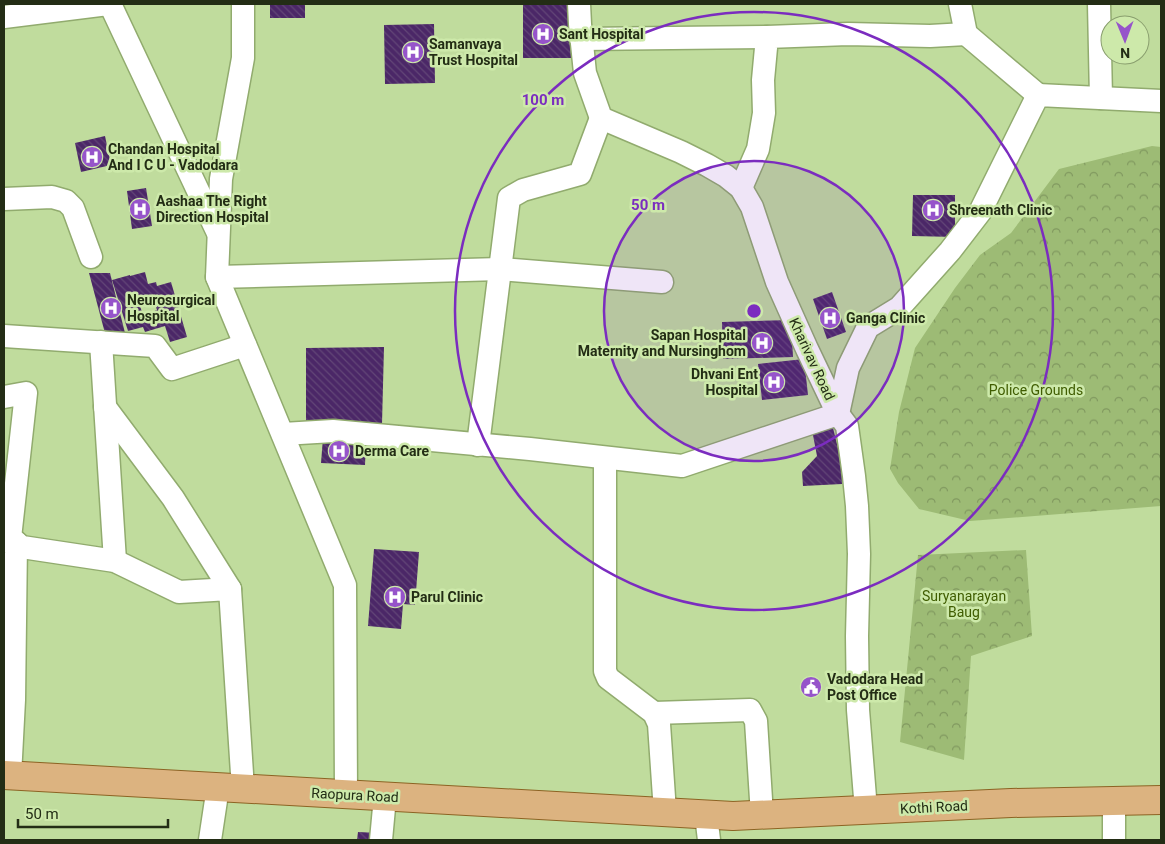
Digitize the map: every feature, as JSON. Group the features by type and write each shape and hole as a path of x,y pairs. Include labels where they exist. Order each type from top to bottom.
{"main road":[{"name":"Raopura Road","path":"7,776 665,812 708,827"},
{"name":"Kothi Road","path":"708,827 733,816 1011,803 1161,800"}],"street":[{"path":"4,17 109,4 219,234"},
{"path":"243,4 243,58 221,179 217,277 345,585 346,795"},
{"path":"478,444 509,198 523,190 580,174 601,118 584,73 579,4"},
{"path":"960,4 966,34 1038,95 1161,101"},
{"path":"1099,4 1101,98"},
{"path":"581,40 848,34 930,36 966,34"},
{"path":"740,188 758,149 764,113 763,80 767,36"},
{"path":"282,434 333,431 478,444 682,466 838,414 848,368 868,327 899,308 950,251 980,212 1038,95"},
{"name":"Kharivav Road","path":"601,118 707,165 726,176 740,188 752,207 777,282 838,414 846,426 857,506 859,554 858,710 866,810"},
{"path":"4,199 52,197 66,201 73,208 91,257"},
{"path":"217,277 500,269 662,282"},
{"path":"4,336 155,346 172,369 246,345"},
{"path":"101,342 115,561"},
{"path":"4,397 26,393 10,538 14,700 7,776"},
{"path":"105,407 174,498 230,589 231,788 210,840"},
{"path":"604,458 604,671 608,678 618,687 654,713 659,724 665,812"},
{"path":"10,541 22,547 115,561 179,592 230,589"},
{"path":"654,713 750,710 756,721 762,815"},
{"path":"381,840 384,797"},
{"path":"1114,802 1114,840"}],"green space":[{"name":"Police Grounds","path":"1152,146 1161,147 1161,506 970,521 919,509 898,483 890,469 899,412 915,348 955,288 980,255 1011,233 1059,169"},
{"name":"Suryanarayan Baug","path":"1026,550 1032,636 971,656 964,760 900,742 918,555"}],"building":[{"path":"270,4 305,4 305,18 270,18"},
{"path":"523,4 570,4 571,58 523,58"},
{"path":"434,24 435,83 385,84 384,25"},
{"path":"105,136 111,165 81,172 75,143"},
{"path":"146,188 152,226 132,229 127,191"},
{"path":"913,195 955,195 955,237 912,236"},
{"path":"145,272 148,284 156,282 157,286 171,282 187,337 170,342 165,326 145,332 143,327 128,331 112,280","holes":["153,298 157,310 143,315 139,303"]},
{"path":"89,273 110,273 126,337 106,337"},
{"path":"832,292 846,332 827,339 813,299"},
{"path":"791,320 793,357 723,359 722,322"},
{"path":"384,347 382,424 306,426 306,348"},
{"path":"804,359 808,395 762,400 758,364"},
{"path":"832,424 841,460 842,484 803,486 802,472 817,456 812,430"},
{"path":"323,438 366,441 365,465 321,463"},
{"path":"374,549 419,552 415,605 403,604 401,629 368,626"},
{"path":"358,832 379,833 378,840 357,840"}],"place":[{"name":"Sant Hospital","path":"543,34"},
{"name":"Samanvaya Trust Hospital","path":"413,52"},
{"name":"Chandan Hospital And I C U - Vadodara","path":"92,157"},
{"name":"Aashaa The Right Direction Hospital","path":"140,209"},
{"name":"Shreenath Clinic","path":"933,210"},
{"name":"Neurosurgical Hospital","path":"111,308"},
{"name":"Ganga Clinic","path":"830,318"},
{"name":"Sapan Hospital Maternity and Nursinghom","path":"762,343"},
{"name":"Dhvani Ent Hospital","path":"774,382"},
{"name":"Derma Care","path":"339,451"},
{"name":"Parul Clinic","path":"395,597"},
{"name":"Vadodara Head Post Office","path":"811,687"}]}
